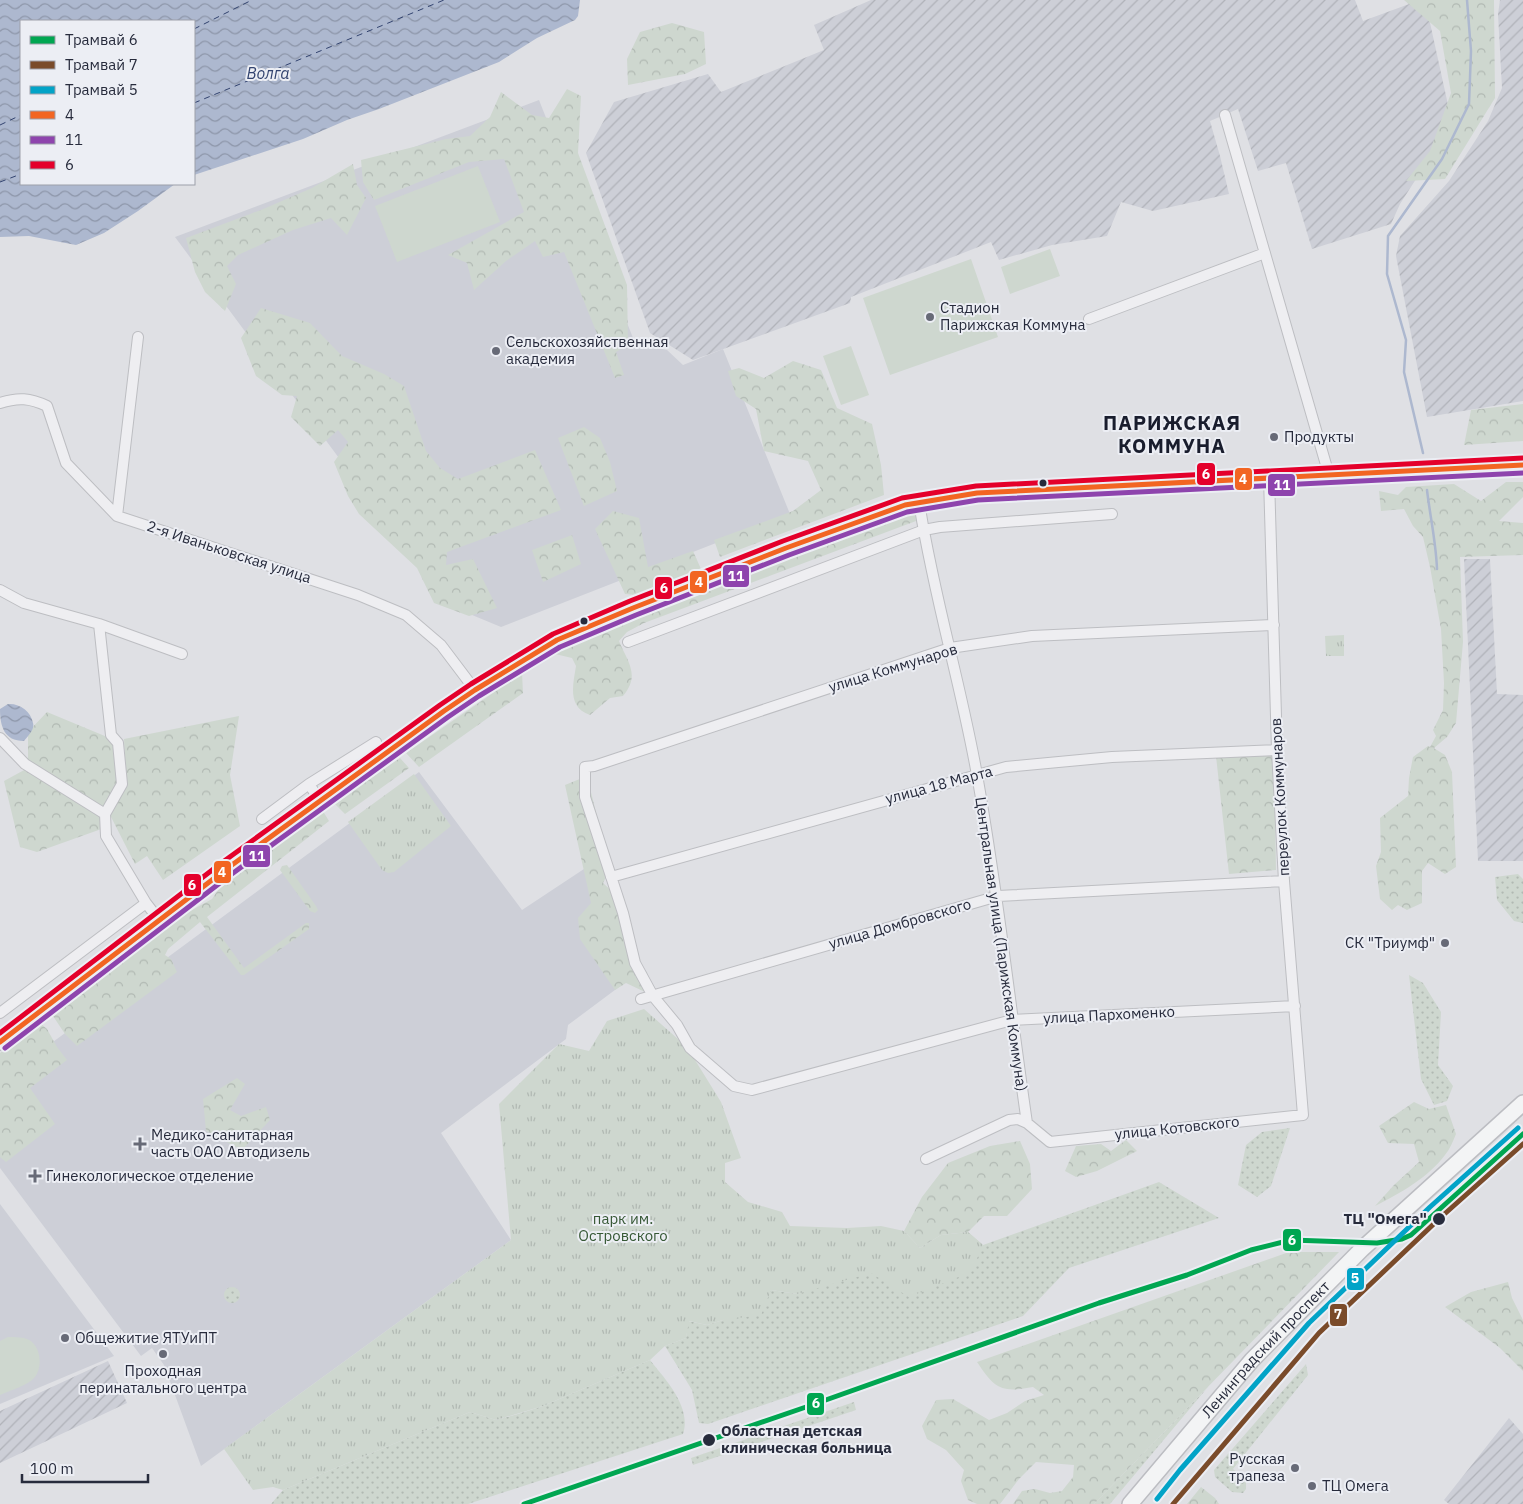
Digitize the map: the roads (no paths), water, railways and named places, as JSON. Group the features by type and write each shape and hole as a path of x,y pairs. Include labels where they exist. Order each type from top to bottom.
{"main road":[{"path":"0,1042 159,920 475,690 557,640 612,616 786,548 919,502 977,493 1523,465"},
{"name":"Ленинградский проспект","path":"1130,1504 1252,1360 1362,1249 1522,1105"}],"street":[{"path":"1225,115 1330,475"},
{"path":"1089,319 1265,254"},
{"path":"118,516 138,337"},
{"name":"2-я Иваньковская улица","path":"4,401 33,399 47,406 66,463 118,516 358,595 406,615 440,645 475,690"},
{"name":"переулок Коммунаров","path":"1269,478 1277,750 1284,881 1303,1115"},
{"name":"Центральная улица (Парижская Коммуна)","path":"919,502 977,774 998,896 1012,1020 1027,1123"},
{"path":"628,642 924,530 940,527 1112,514"},
{"path":"0,590 24,603 99,624 182,654"},
{"path":"99,624 111,735 118,743 122,784 105,814 106,836 146,903 159,920"},
{"name":"улица Коммунаров","path":"611,877 585,797 585,767 594,766 950,648 1032,636 1274,625"},
{"path":"0,738 25,764 105,814"},
{"path":"262,819 309,784 376,742"},
{"name":"улица 18 Марта","path":"611,877 1006,766 1112,757 1277,750"},
{"path":"309,784 320,801"},
{"path":"611,877 623,913 635,964 653,996"},
{"name":"улица Домбровского","path":"641,999 998,896 1284,881"},
{"path":"0,1013 146,903"},
{"name":"улица Пархоменко","path":"653,996 677,1025 690,1048 734,1086 752,1090 1012,1020 1295,1006"},
{"name":"улица Котовского","path":"1027,1123 1050,1142 1303,1115"},
{"path":"926,1159 1009,1120 1018,1119 1027,1123"}],"water":[{"name":"Волга","path":"0,0 580,0 578,16 575,20 537,38 499,62 347,120 303,139 195,175 195,20 20,20 20,185 174,185 104,233 76,245 29,236 0,237"},
{"path":"8,704 24,709 32,719 33,728 24,741 12,738 2,727 0,709"}],"waterway":[{"path":"1423,453 1404,372 1406,340 1387,274 1388,236 1442,159 1469,104 1471,51 1467,0"},
{"path":"1427,490 1437,569"}],"tram line":[{"name":"5","path":"1157,1499 1180,1470 1309,1323 1430,1207 1518,1128"},
{"name":"6","path":"524,1504 1099,1303 1187,1275 1251,1250 1291,1240 1377,1243 1402,1239 1411,1235 1523,1134"},
{"name":"7","path":"1173,1504 1319,1333 1440,1218 1523,1144"}],"place":[{"name":"Стадион Парижская Коммуна","path":"930,317"},
{"name":"Сельскохозяйственная академия","path":"496,351"},
{"name":"Продукты","path":"1274,437"},
{"name":"СК \"Триумф\"","path":"1445,943"},
{"name":"Медико-санитарная часть ОАО Автодизель","path":"140,1144"},
{"name":"Гинекологическое отделение","path":"35,1176"},
{"name":"ТЦ \"Омега\"","path":"1439,1219"},
{"name":"Общежитие ЯТУиПТ","path":"65,1338"},
{"name":"Проходная перинатального центра","path":"163,1354"},
{"name":"Областная детская клиническая больница","path":"709,1440"},
{"name":"Русская трапеза","path":"1295,1468"},
{"name":"ТЦ Омега","path":"1312,1486"}],"district":[{"name":"ПАРИЖСКАЯ КОММУНА","path":"1172,434"}],"park label":[{"name":"парк им. Островского","path":"623,1228"}]}
